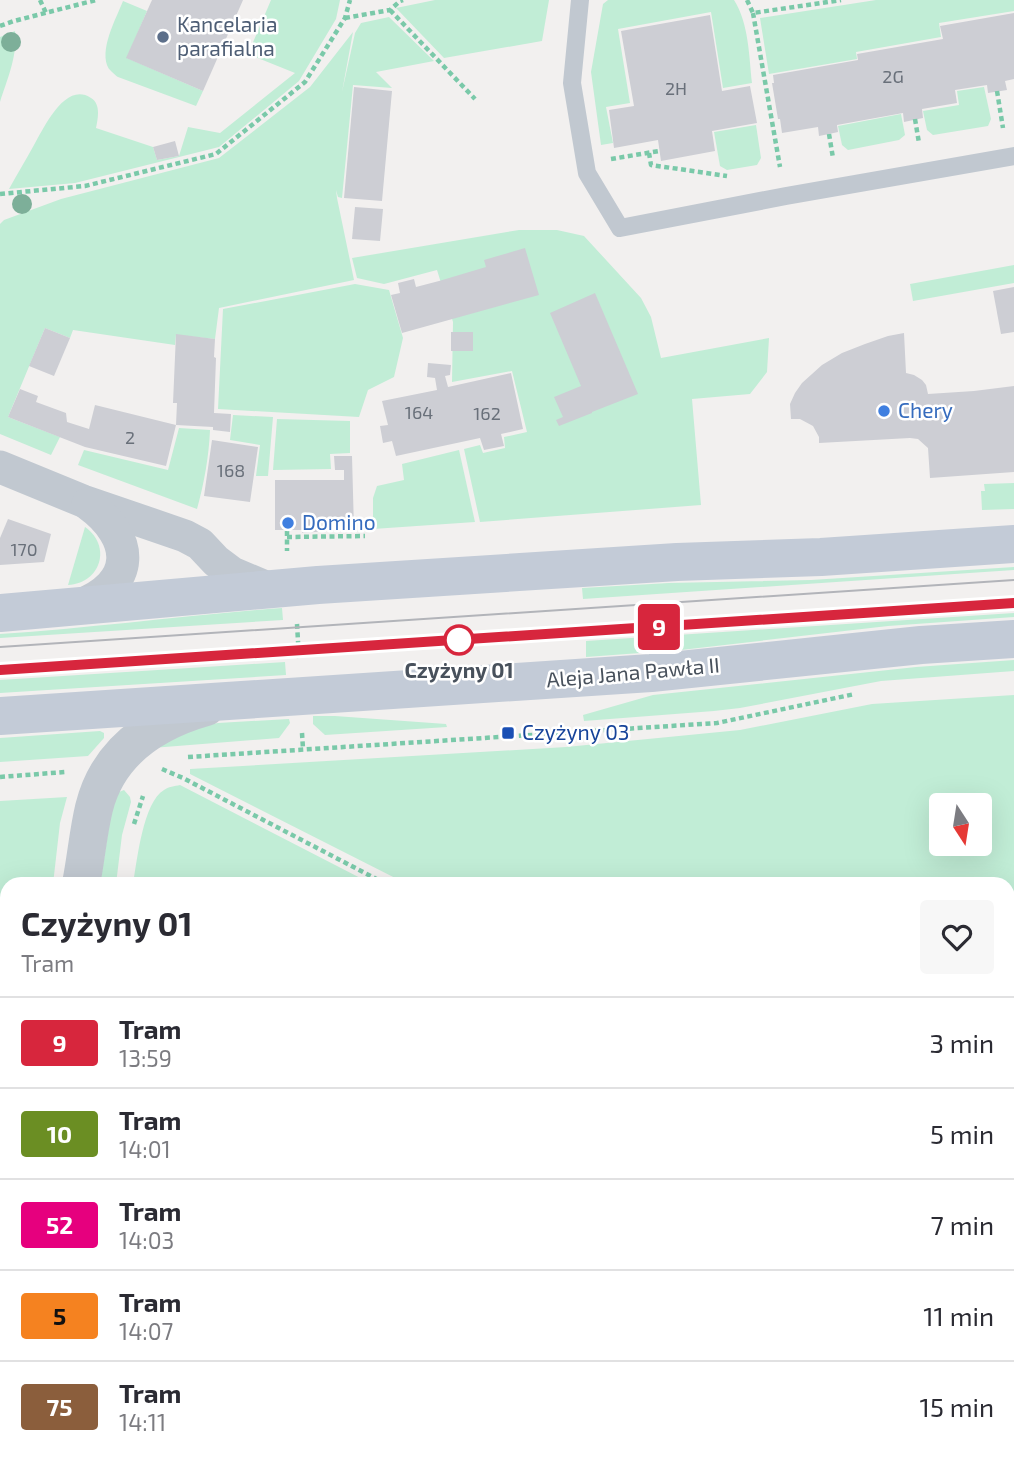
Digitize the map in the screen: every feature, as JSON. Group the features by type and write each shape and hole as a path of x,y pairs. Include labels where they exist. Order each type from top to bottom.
{"main road":[{"path":"0,613 270,589 664,563 821,557 1014,544"},
{"name":"Aleja Jana Pawła II","path":"0,716 651,673 921,645 1014,639"}],"street":[{"path":"0,467 185,536 200,544 232,573 270,589"},
{"path":"78,606 102,595 112,586 123,560 112,526 83,500"},
{"path":"82,877 98,794 122,754 162,723 204,707 234,700"}],"lane":[{"path":"580,0 572,83 587,173 620,228 1014,156"}],"path":[{"path":"40,0 46,13"},
{"path":"0,26 96,0"},
{"path":"0,194 85,186 216,154 305,82 345,18 350,0"},
{"path":"345,18 390,10 403,0"},
{"path":"747,0 753,13 786,196"},
{"path":"753,13 841,0"},
{"path":"390,10 475,99"},
{"path":"997,91 1003,128"},
{"path":"915,119 919,143"},
{"path":"829,134 833,158"},
{"path":"649,153 651,165 726,177 740,174"},
{"path":"287,548 287,534 365,536"},
{"path":"297,621 299,667"},
{"path":"186,757 717,723 863,692"},
{"path":"152,764 373,877"},
{"path":"0,777 66,772"},
{"path":"132,831 146,786"}],"green space":[{"path":"271,0 340,0 336,19 299,81 219,147 75,183 9,189 50,118 64,101 73,96 81,94 94,101 98,111 96,128 153,147 157,160 179,156 188,127 220,133 295,73 248,54"},
{"path":"435,0 549,0 542,41 444,58 396,8"},
{"path":"608,0 734,0 743,19 752,83 723,88 711,12 618,29 630,103 606,107 613,143 601,145 591,72 603,4"},
{"path":"876,0 1014,0 1014,11 939,23 941,37 856,52 857,59 769,74 760,18"},
{"path":"123,1 147,11 127,58 203,91 196,106 118,77 109,69 106,62 107,44"},
{"path":"389,17 434,61 376,72 392,88 353,85 342,198 338,197 336,190 354,280 219,308 215,339 176,335 175,345 73,330 70,338 45,328 8,417 60,437 51,455 0,434 0,224 4,220 61,199 219,158 310,87 353,32 342,92 355,33 361,23"},
{"path":"15,31 13,58 0,102 0,37"},
{"path":"984,87 991,119 988,126 933,135 927,130 923,111 959,105 957,91"},
{"path":"901,114 905,135 899,140 848,150 842,145 838,126"},
{"path":"756,125 761,158 757,165 727,170 720,166 714,132"},
{"path":"519,230 557,230 584,236 641,298 651,317 661,358 769,338 767,372 750,394 692,399 701,505 480,522 464,449 480,445 483,453 505,448 504,437 527,432 512,371 452,382 453,322 437,270 384,284 357,278 352,258"},
{"path":"1014,265 1014,283 913,301 910,284"},
{"path":"355,284 389,290 403,338 394,377 368,390 359,417 218,409 223,309"},
{"path":"233,415 273,417 268,476 256,476 260,445 230,440"},
{"path":"277,419 350,421 350,453 330,454 331,469 273,470"},
{"path":"179,428 210,430 206,470 197,509 78,465 84,450 168,470"},
{"path":"459,450 475,522 373,529 373,498 377,486 404,480 402,464"},
{"path":"1014,483 1014,509 982,510 981,491 985,491 984,484"},
{"path":"85,527 98,544 99,562 88,578 68,585"},
{"path":"1014,567 1014,570 583,599 582,588 811,580"},
{"path":"282,608 283,620 0,638 0,634"},
{"path":"1014,613 1014,617 888,626 681,650 586,657 586,641"},
{"path":"1014,660 1014,671 881,681 740,708 584,721 583,715 653,695 916,667"},
{"path":"285,662 286,675 0,693 0,680"},
{"path":"1014,695 1014,877 393,877 190,774 190,769 566,747 740,730 872,704"},
{"path":"313,716 446,724 447,727 325,735 313,724"},
{"path":"289,719 290,723 279,738 152,748 195,727"},
{"path":"100,731 104,733 104,738 88,756 0,762 0,738"},
{"path":"180,785 358,877 134,877 146,819 157,797 170,787"},
{"path":"124,790 131,802 122,835 117,877 101,877 114,794"},
{"path":"67,797 60,823 54,877 0,877 0,801"}],"building":[{"path":"152,0 243,0 203,91 126,58"},
{"path":"1014,13 1014,79 1005,81 1007,90 988,93 987,85 955,90 957,103 922,109 923,118 904,122 903,113 837,125 838,132 819,136 818,127 782,133 772,83 773,75 858,60 857,54 943,39 940,26"},
{"path":"710,15 722,91 750,86 757,123 712,131 715,151 661,161 658,140 614,148 609,110 634,106 621,31"},
{"path":"354,87 392,91 382,201 344,198"},
{"path":"175,141 179,156 157,160 153,147"},
{"path":"355,207 383,209 380,241 352,239"},
{"path":"525,248 539,295 402,333 391,295 400,293 398,283 414,279 416,287 439,281 486,267 484,260"},
{"path":"1014,287 1014,332 1001,334 993,291"},
{"path":"595,293 638,394 559,426 556,420 563,417 554,397 581,386 550,313"},
{"path":"45,328 70,338 54,376 29,366"},
{"path":"451,332 473,332 473,351 451,351"},
{"name":"Chery","path":"904,333 906,373 922,380 928,394 1014,386 1014,472 930,478 928,448 918,439 819,443 813,426 800,419 791,419 790,404 795,393 822,365 865,344"},
{"path":"176,334 215,339 214,413 231,414 230,432 213,430 213,427 176,425 177,403 173,403"},
{"path":"428,363 451,365 450,375 445,376 448,387 511,373 523,429 501,434 504,446 484,450 480,438 396,456 392,441 383,443 380,426 388,425 382,401 437,390 435,378 427,377"},
{"path":"20,389 38,396 36,402 66,413 67,422 89,429 95,405 176,425 166,466 85,447 8,417"},
{"path":"212,440 258,447 250,502 204,496"},
{"path":"334,456 352,456 354,529 302,533 302,530 275,530 275,480 344,480 344,470 335,470"},
{"path":"8,519 51,534 44,562 0,565 0,538"}],"tram line":[{"path":"0,647 1014,580"},
{"path":"0,670 1014,603"},
{"name":"9","path":"0,670 1014,603"}],"place":[{"name":"Kancelaria parafialna","path":"163,37"},
{"name":"Chery","path":"884,411"},
{"name":"Domino","path":"288,523"},
{"name":"Czyżyny 01","path":"459,640"},
{"name":"Czyżyny 03","path":"508,733"}]}
